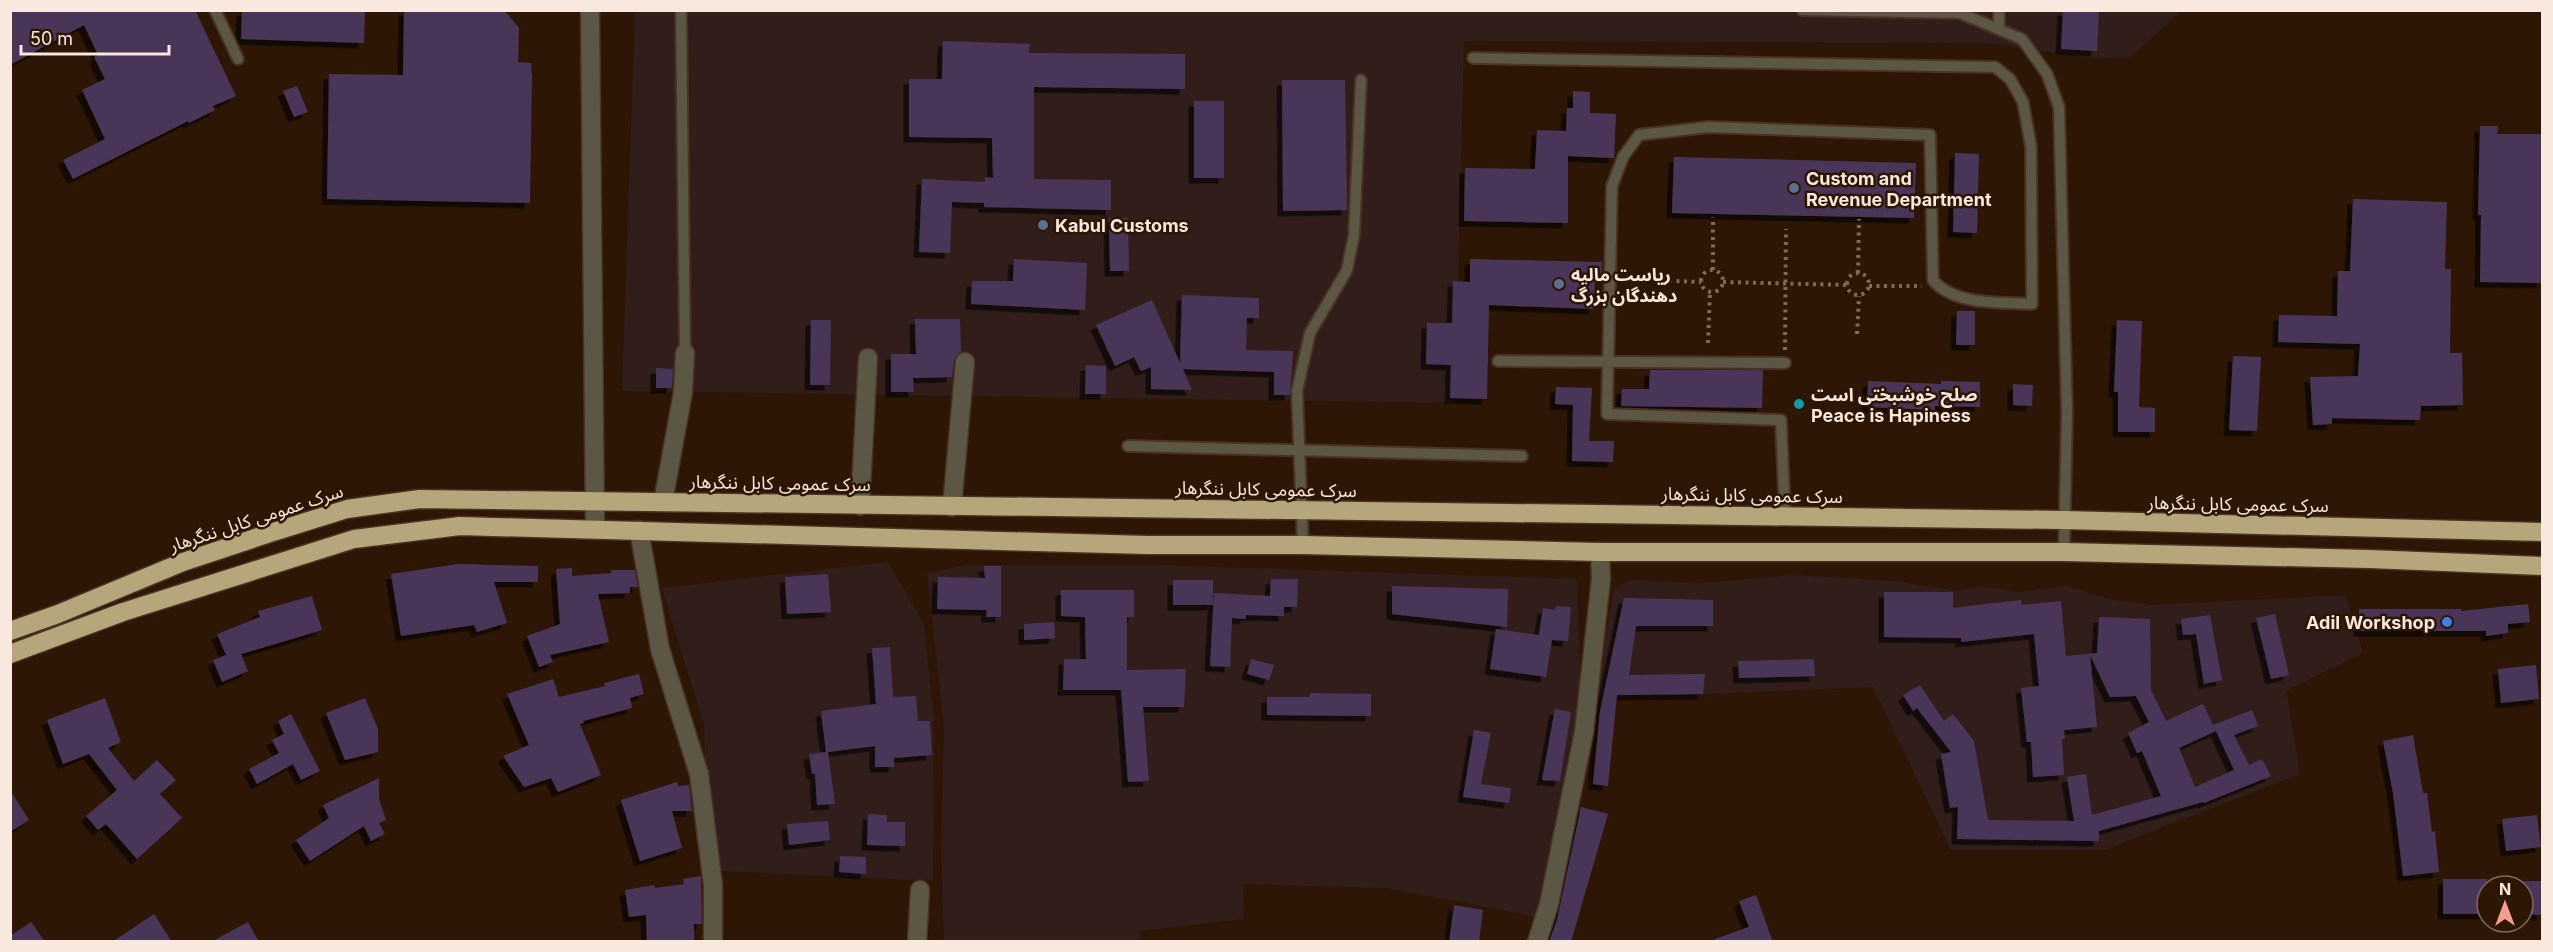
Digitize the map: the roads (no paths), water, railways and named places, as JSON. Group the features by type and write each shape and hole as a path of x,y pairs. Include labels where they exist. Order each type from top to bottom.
{"highway":[{"name":"سرک عمومی کابل ننگرهار","path":"10,631 183,562 347,509 420,500 596,500 860,506 2063,520 2542,532"},
{"path":"10,654 123,612 354,539 460,526 1148,545 1303,545 1600,552 2064,552 2369,559 2542,566"}],"street":[{"path":"590,10 595,528"},
{"path":"663,502 682,392 686,353"},
{"path":"860,506 868,358"},
{"path":"952,507 965,362"},
{"path":"639,530 660,650 699,774 713,885 713,942"},
{"path":"1537,942 1549,903 1584,732 1601,579 1600,552"},
{"path":"917,942 920,890"}],"lane":[{"path":"215,10 238,59"},
{"path":"681,10 686,353"},
{"path":"1999,10 1999,29"},
{"path":"1798,12 1960,13 2022,39 2047,74 2059,106 2067,413 2064,552"},
{"path":"1473,58 1995,66 2010,79 2023,102 2031,147 2032,304 1970,299 1938,286 1933,280 1930,135 1708,127 1639,135 1623,157 1612,186 1607,414 1781,420 1785,516"},
{"path":"1303,545 1297,391 1310,333 1347,270 1354,235 1361,80"},
{"path":"1498,361 1785,363"},
{"path":"1128,446 1522,456"}],"place":[{"name":"Custom and Revenue Department","path":"1794,188"},
{"name":"Kabul Customs","path":"1043,225"},
{"name":"ریاست مالیه دهندگان بزرگ","path":"1559,284"},
{"name":"صلح خوشبختی است Peace is Hapiness","path":"1799,404"},
{"name":"Adil Workshop","path":"2447,622"}]}
